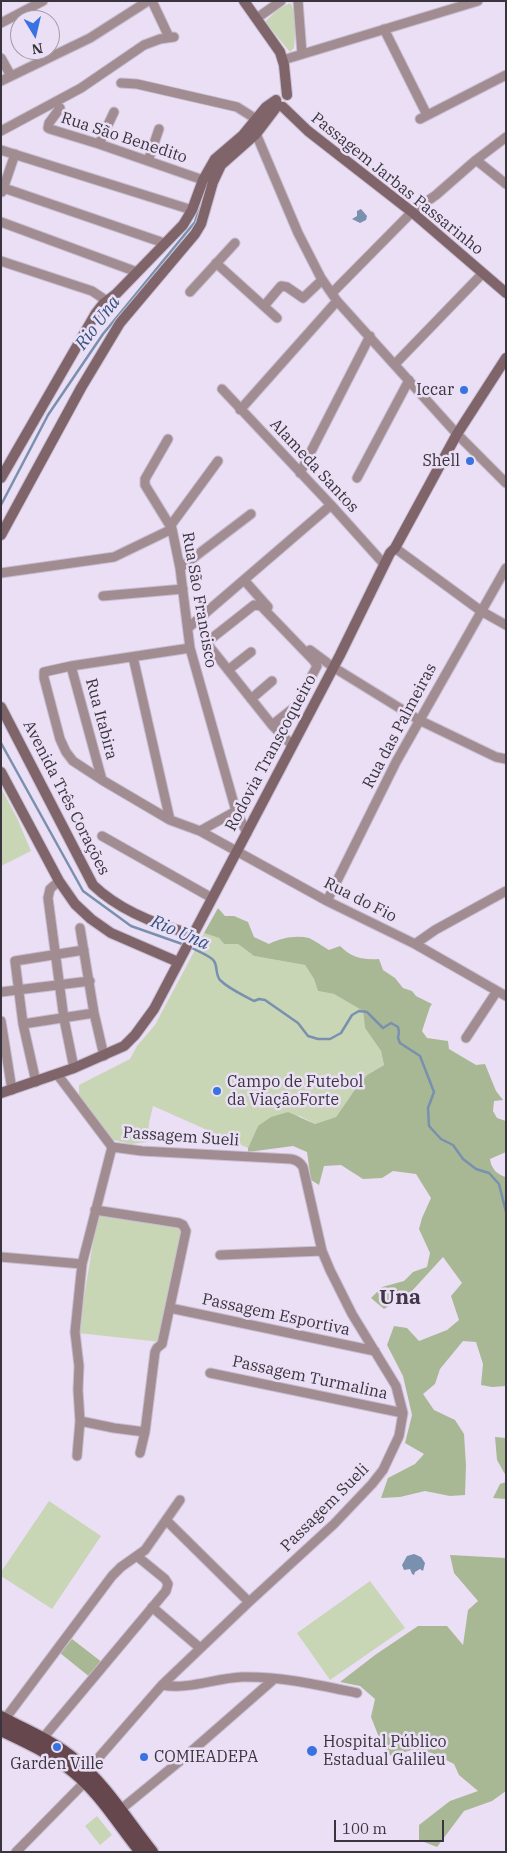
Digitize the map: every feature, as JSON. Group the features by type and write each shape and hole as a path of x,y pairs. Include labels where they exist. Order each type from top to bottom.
{"main road":[{"path":"2,1722 43,1738 65,1752 86,1777 141,1852"},
{"path":"2,1722 70,1769 86,1777 120,1810 152,1852"}],"street":[{"path":"1,23 43,1"},
{"path":"1,81 90,38 148,1"},
{"path":"1,131 81,88 144,45 171,37 152,1"},
{"path":"1,478 96,313 183,226 209,181 221,165 255,126 282,101 283,60 275,44 244,1"},
{"path":"257,18 281,1"},
{"path":"298,1 302,54"},
{"path":"283,60 478,1"},
{"path":"384,29 424,117 506,74"},
{"path":"1,58 11,76"},
{"path":"122,83 137,84 237,107 255,126 290,216 322,280 457,434 506,484"},
{"path":"255,126 266,107 282,101"},
{"name":"Passagem Jarbas Passarinho","path":"282,101 292,117 412,212 506,294"},
{"name":"Rua São Benedito","path":"60,108 49,123 48,128 209,181"},
{"path":"99,144 114,112"},
{"path":"148,161 159,129"},
{"path":"240,410 335,297 412,212 436,195 506,137"},
{"path":"1,150 192,210"},
{"path":"15,154 2,189 164,243"},
{"path":"476,160 506,184"},
{"path":"1,535 81,388 120,323 195,234 201,224 209,181"},
{"path":"1,222 137,272"},
{"path":"190,292 235,243"},
{"path":"1,261 92,291 107,301"},
{"path":"216,264 277,318"},
{"path":"395,364 483,273"},
{"path":"264,306 281,286 287,287 303,298 322,280"},
{"path":"300,473 370,336"},
{"name":"Rodovia Transcoqueiro","path":"1,1093 74,1068 124,1046 136,1035 154,1010 191,936 340,655 384,564 395,548 457,434 506,358"},
{"path":"357,478 410,380"},
{"name":"Alameda Santos","path":"222,389 331,504 384,564"},
{"name":"Rua São Francisco","path":"168,439 145,479 148,490 171,527 180,568 190,648 236,811 247,833"},
{"path":"1,573 114,556 171,527 218,461"},
{"path":"188,628 331,504"},
{"path":"180,568 251,514"},
{"path":"395,548 481,611 506,625"},
{"name":"Rua das Palmeiras","path":"327,901 396,762 506,568"},
{"path":"244,580 288,629 315,655 419,720 496,757 506,759"},
{"path":"103,596 183,589"},
{"path":"272,725 296,706 317,666 258,604 254,605 207,642 272,725 292,745"},
{"path":"72,666 190,648"},
{"path":"228,670 251,652"},
{"path":"133,657 170,820"},
{"name":"Rua do Fio","path":"72,666 44,672 44,678 60,739 73,761 170,820 200,831 327,901 415,944 506,996"},
{"name":"Rua Itabira","path":"72,666 102,780"},
{"path":"251,699 272,681"},
{"name":"Avenida Três Corações","path":"1,706 93,885 106,898 125,908 165,927 191,936"},
{"path":"1,772 58,881 75,904 91,919 111,933 179,960"},
{"path":"200,831 236,811"},
{"path":"102,836 212,898"},
{"path":"58,881 50,888 48,898 64,1019 74,1068"},
{"path":"415,944 435,930 506,892"},
{"path":"80,928 94,1013 104,1056"},
{"path":"36,1082 23,1024 15,961 84,950"},
{"path":"1,992 90,981"},
{"path":"466,1038 497,991"},
{"path":"23,1024 94,1013"},
{"path":"1,1021 12,1090"},
{"name":"Passagem Sueli","path":"16,1852 86,1777 162,1685 334,1524 383,1470 399,1436 403,1413 396,1386 352,1314 322,1251 303,1167 296,1160 112,1147 57,1074"},
{"path":"77,1456 80,1421 79,1366 75,1332 82,1264 112,1147"},
{"path":"95,1210 179,1224 186,1231 162,1344 156,1352 145,1432 140,1453"},
{"path":"220,1255 322,1251"},
{"path":"1,1257 82,1264"},
{"name":"Passagem Esportiva","path":"170,1308 375,1351"},
{"name":"Passagem Turmalina","path":"210,1372 403,1413"},
{"path":"80,1421 145,1432"},
{"path":"2,1722 112,1576 121,1567 138,1556 154,1539 180,1500"},
{"path":"166,1520 249,1602"},
{"path":"43,1738 166,1591 168,1584 165,1580 138,1556"},
{"path":"152,1607 200,1648"},
{"path":"162,1685 181,1687 242,1677 274,1679 356,1692"},
{"path":"120,1810 186,1756 274,1679"}],"green space":[{"path":"290,3 293,7 295,24 294,48 290,52 265,22"},
{"path":"1,788 17,818 31,851 1,866"},
{"path":"218,908 225,916 234,916 248,922 254,937 269,944 288,938 304,937 329,950 340,946 358,957 379,959 383,970 395,978 403,988 412,991 416,996 432,1004 422,1031 427,1038 448,1041 449,1049 476,1065 485,1064 496,1091 503,1100 494,1101 493,1111 497,1118 506,1121 506,1152 490,1159 495,1171 506,1177 506,1386 492,1387 481,1385 483,1364 476,1342 463,1341 440,1369 435,1384 423,1394 434,1410 455,1420 464,1434 465,1495 450,1496 425,1491 400,1497 381,1498 388,1478 415,1464 424,1454 405,1443 412,1415 403,1376 387,1345 394,1326 407,1328 419,1341 447,1330 459,1320 451,1296 462,1283 443,1257 411,1292 384,1309 371,1298 382,1287 404,1281 413,1272 427,1267 430,1253 419,1229 431,1198 416,1174 393,1171 382,1178 363,1179 341,1165 324,1166 319,1185 311,1180 307,1152 293,1146 248,1152 258,1126 271,1117 288,1112 315,1124 336,1117 367,1075 384,1065 381,1051 365,1028 363,1011 334,994 318,991 314,979 305,965 254,956 238,944 224,944 219,938 204,933"},
{"path":"204,933 219,938 224,944 238,944 254,956 305,965 314,979 318,991 334,994 363,1011 365,1028 381,1051 384,1065 367,1075 336,1117 315,1124 300,1116 258,1126 248,1148 153,1106 149,1123 148,1142 131,1144 113,1140 79,1097 79,1085 130,1059 137,1046 155,1025"},
{"path":"98,1213 183,1226 161,1342 78,1333"},
{"path":"495,1437 506,1438 506,1476 497,1460"},
{"path":"506,1482 506,1499 493,1498 500,1484"},
{"path":"49,1501 101,1536 52,1609 1,1576 1,1572"},
{"path":"450,1555 506,1558 506,1791 492,1801 464,1811 437,1847 419,1840 419,1825 450,1801 478,1791 459,1775 454,1764 432,1753 415,1749 391,1756 382,1745 371,1717 375,1699 360,1686 340,1682 375,1655 418,1626 447,1626 463,1645 468,1610 478,1601 454,1573"},
{"path":"370,1581 405,1628 330,1680 297,1633"},
{"path":"72,1639 103,1663 91,1678 60,1653"},
{"path":"97,1816 112,1835 100,1845 85,1826"}],"water":[{"path":"361,209 367,216 366,220 360,223 352,219 357,216 357,211"},
{"path":"414,1554 421,1557 425,1563 423,1571 420,1569 414,1575 410,1569 404,1570 402,1565 407,1556"}],"waterway":[{"name":"Rio Una","path":"1,505 48,415 103,334 195,222 203,198"},
{"name":"Rio Una","path":"1,743 83,891 131,926 185,945"},
{"name":"Rio Una","path":"190,947 212,959 220,980 236,992 254,1001 259,999 265,1000 298,1023 308,1036 318,1039 330,1039 341,1033 352,1015 359,1011 367,1012 383,1028 391,1023 398,1027 400,1043 420,1056 434,1092 428,1108 429,1126 441,1139 453,1145 463,1159 476,1169 489,1173 499,1184 506,1212"}],"place":[{"name":"Iccar","path":"464,390"},
{"name":"Shell","path":"470,461"},
{"name":"Campo de Futebol da ViaçãoForte","path":"217,1091"},
{"name":"Garden Ville","path":"57,1747"},
{"name":"Hospital Público Estadual Galileu","path":"312,1751"},
{"name":"COMIEADEPA","path":"144,1757"}],"district":[{"name":"Una","path":"400,1298"}]}
